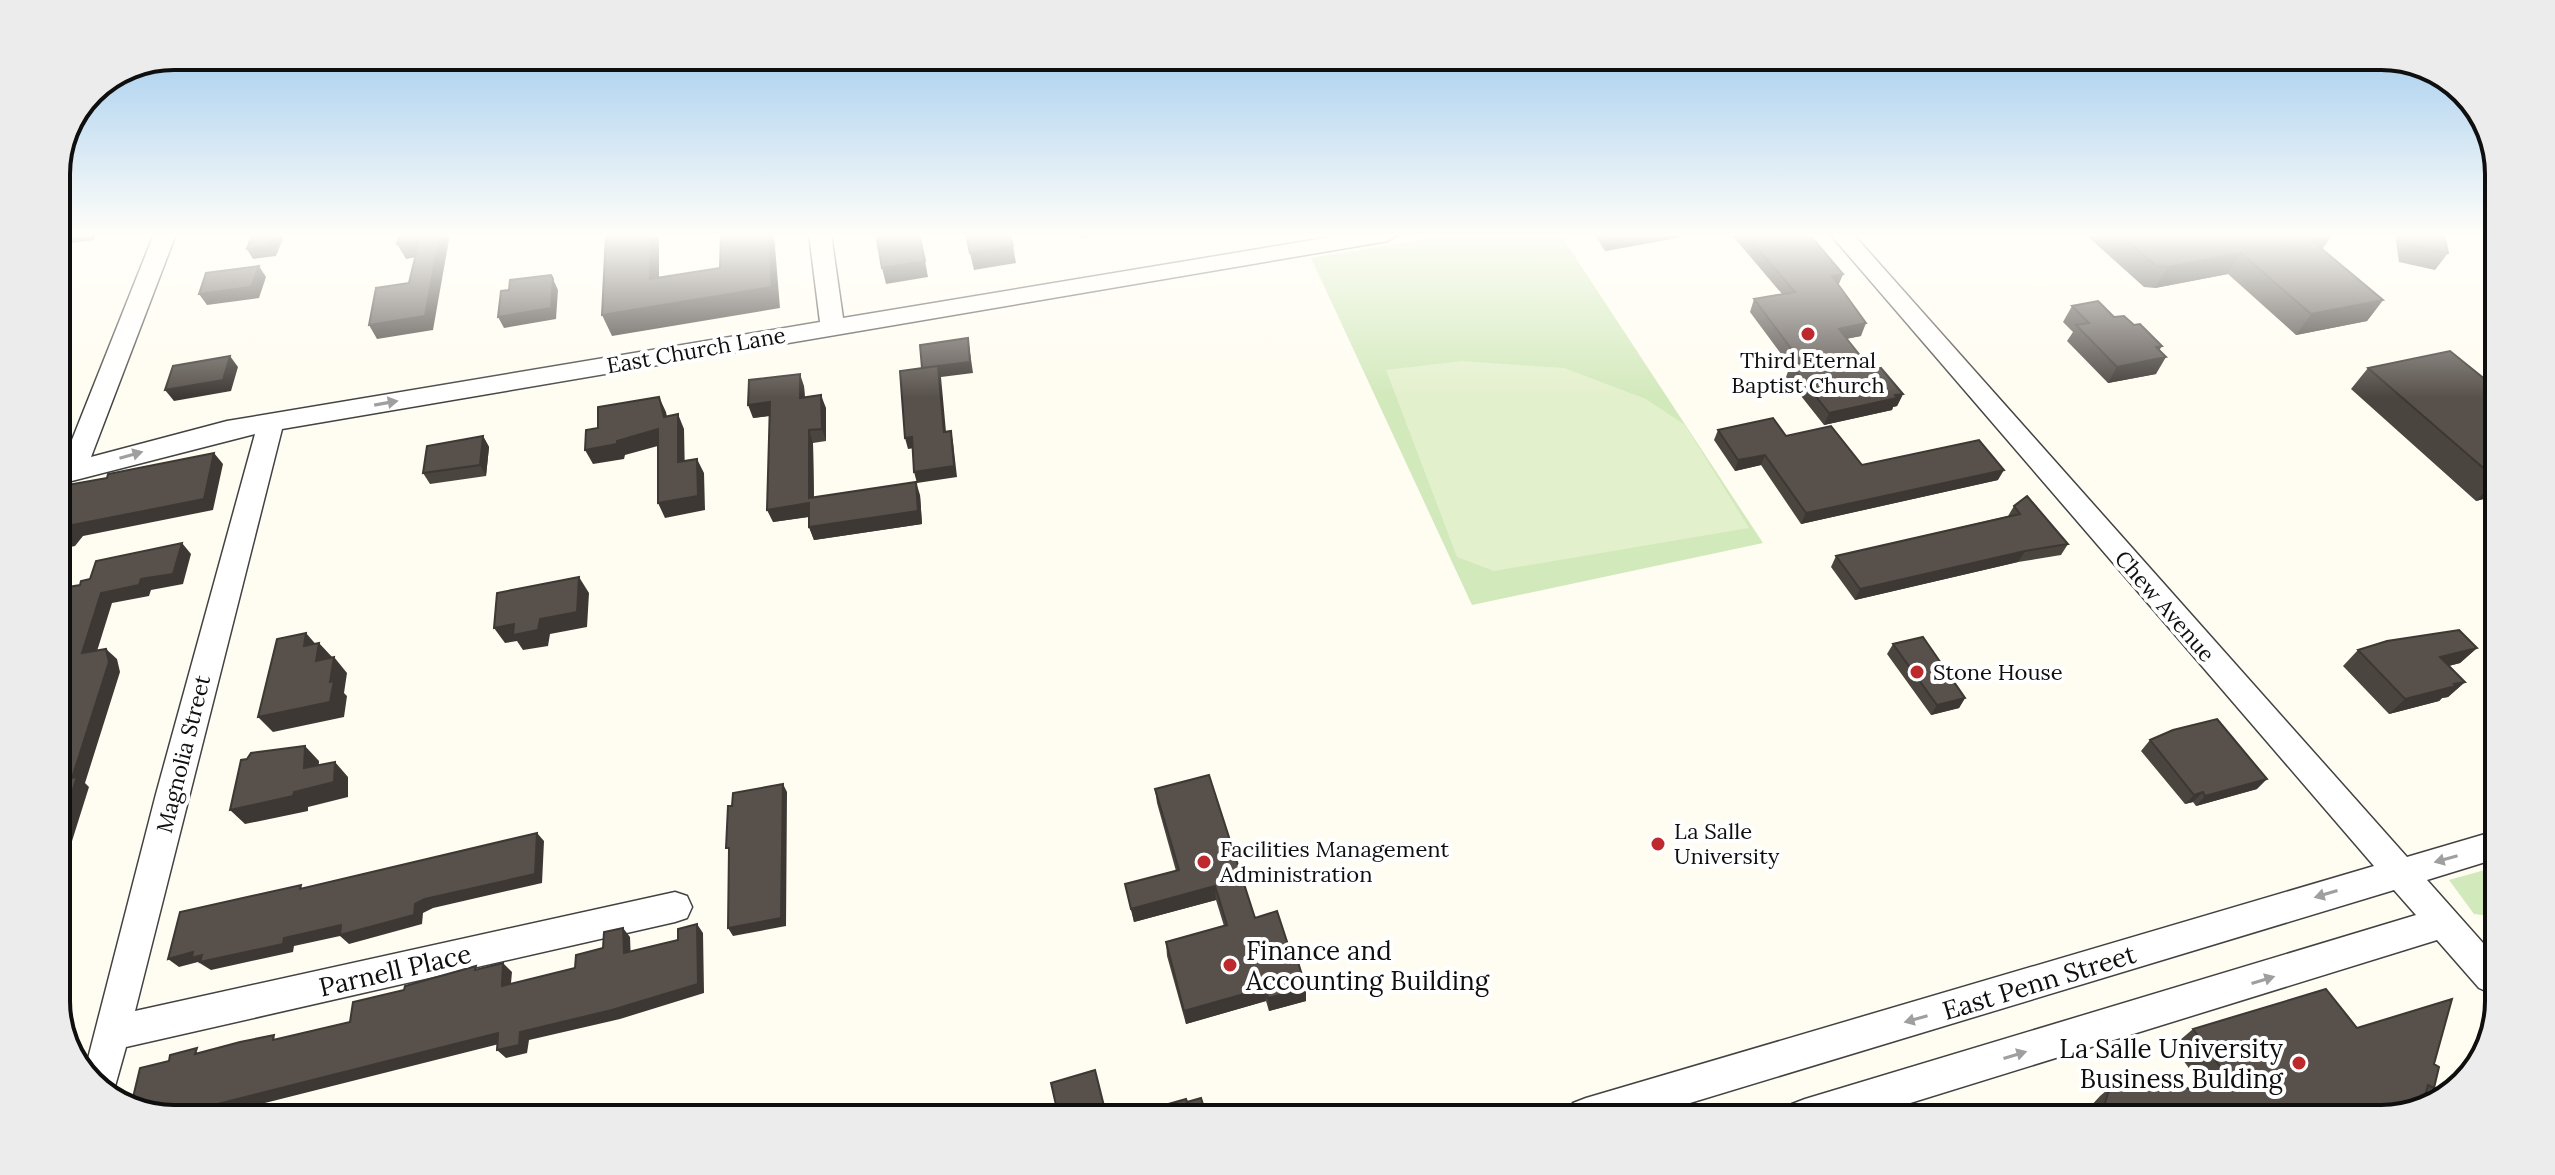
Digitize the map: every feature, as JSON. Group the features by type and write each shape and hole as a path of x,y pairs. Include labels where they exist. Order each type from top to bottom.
{"street":[{"path":"70,462 142,289"},
{"path":"827,289 832,326"},
{"name":"East Church Lane","path":"70,473 199,435 1057,289"},
{"name":"Chew Avenue","path":"1889,289 2485,970"},
{"name":"Magnolia Street","path":"102,1076 176,779 271,423"},
{"name":"East Penn Street","path":"1623,1105 2485,848"},
{"name":"Parnell Place","path":"114,1033 675,907"},
{"path":"1845,1105 2335,958 2444,922"}],"green space":[{"path":"1325,289 1596,289 1763,543 1472,605"},
{"path":"1462,361 1564,368 1646,399 1685,425 1749,528 1494,571 1457,557 1386,370"},
{"path":"2485,870 2485,915 2474,914 2449,880"}],"building":[{"path":"201,289 237,289 199,294"},
{"path":"376,289 430,289 425,316 369,325"},
{"path":"552,289 551,308 498,317 501,291"},
{"path":"603,289 761,289 602,315"},
{"path":"1792,289 1841,289 1866,323 1839,329 1870,368 1881,368 1903,394 1829,413 1791,365 1802,363 1754,299 1795,292"},
{"path":"2282,289 2370,289 2383,300 2311,314"},
{"path":"2098,301 2114,317 2124,316 2134,325 2140,324 2162,346 2156,347 2166,357 2117,367 2076,325 2089,323 2072,306"},
{"path":"968,338 970,362 922,368 920,345"},
{"path":"2450,351 2485,379 2485,469 2368,368"},
{"path":"230,356 223,380 165,390 173,366"},
{"path":"938,366 944,432 951,431 954,466 914,472 912,437 905,438 900,371"},
{"path":"800,374 800,398 821,395 822,429 809,430 809,498 916,482 918,511 809,527 809,503 767,510 770,402 748,405 749,380"},
{"path":"659,397 664,417 678,414 678,462 697,459 698,496 658,503 658,429 617,441 617,444 585,450 586,430 598,428 598,407"},
{"path":"1773,418 1786,436 1831,426 1862,465 1979,440 2004,470 1806,513 1765,455 1738,460 1718,430"},
{"path":"483,436 480,465 423,473 427,446"},
{"path":"214,453 204,499 73,525 70,528 70,485 107,478 108,474"},
{"path":"2027,496 2068,544 1860,589 1836,556 2020,514 2014,506"},
{"path":"182,543 173,574 141,579 139,585 101,593 82,653 106,649 109,662 72,778 77,777 70,799 70,587 90,579 96,561"},
{"path":"579,577 577,612 540,619 538,630 513,635 514,624 494,628 497,593"},
{"path":"2459,630 2477,648 2440,657 2465,682 2405,699 2358,650 2387,641"},
{"path":"306,633 304,646 319,643 316,661 334,657 330,702 258,717 277,639"},
{"path":"1923,637 1965,698 1937,705 1893,644"},
{"path":"2217,719 2267,779 2205,796 2203,792 2194,795 2150,740 2173,730"},
{"path":"305,746 304,768 335,762 334,782 294,792 293,796 230,810 241,760 247,759 251,753"},
{"path":"1209,775 1255,918 1277,911 1294,963 1298,962 1306,988 1268,998 1265,988 1184,1011 1166,942 1227,925 1215,886 1131,909 1125,884 1179,870 1155,789"},
{"path":"783,784 781,918 728,928 728,806 732,806 733,793"},
{"path":"537,833 535,874 425,899 415,904 414,915 340,935 341,925 284,938 283,944 200,962 202,955 192,958 193,952 168,959 180,912 301,885 300,889"},
{"path":"697,924 698,984 612,1010 520,1032 519,1045 497,1050 498,1033 214,1105 153,1103 133,1097 140,1068 169,1061 170,1055 197,1048 195,1054 274,1035 273,1040 350,1022 353,1002 404,990 405,986 476,966 475,970 503,963 502,986 575,968 576,955 603,948 604,932 623,928 624,953 678,940 678,929"},
{"name":"La Salle University Business Bulding","path":"2326,989 2357,1028 2452,999 2434,1064 2439,1067 2434,1088 2428,1085 2425,1095 2415,1100 2382,1105 2104,1105 2108,1093 2119,1080 2136,1074 2167,1078 2189,1089 2227,1076 2193,1029"},
{"path":"1095,1070 1104,1105 1056,1105 1051,1083"},
{"path":"1201,1098 1203,1105 1165,1105 1186,1099 1187,1102"}],"place":[{"name":"Third Eternal Baptist Church","path":"1808,334"},
{"name":"Stone House","path":"1917,672"},
{"name":"La Salle University","path":"1658,844"},
{"name":"Facilities Management Administration","path":"1204,862"},
{"name":"Finance and Accounting Building","path":"1230,965"},
{"name":"La Salle University Business Bulding","path":"2299,1063"}]}
